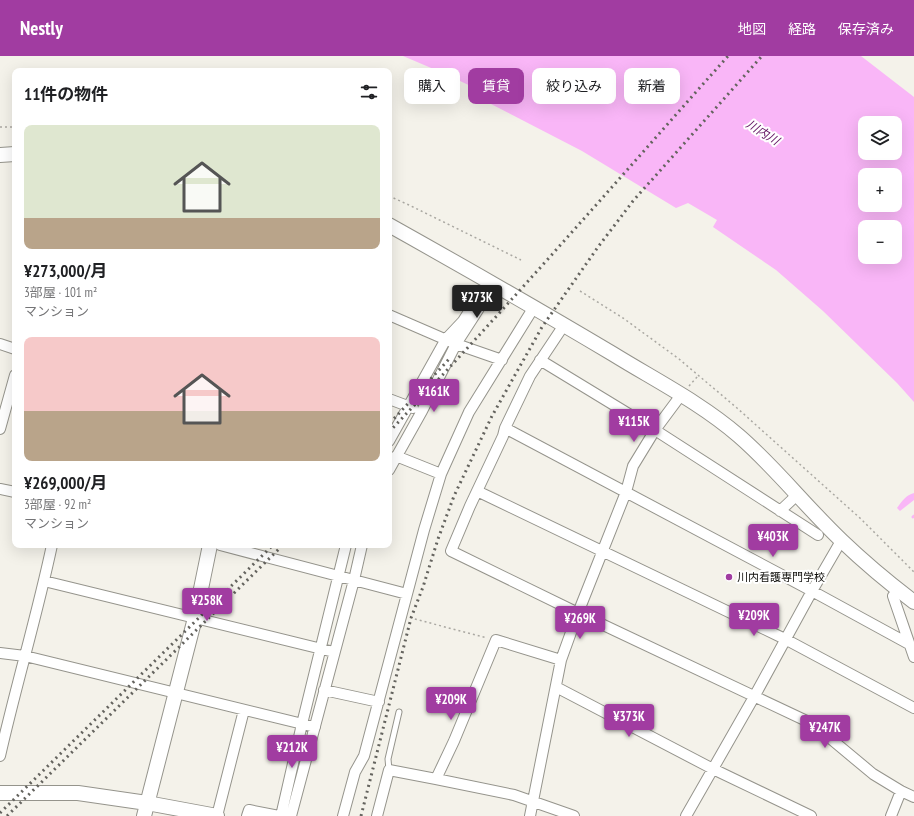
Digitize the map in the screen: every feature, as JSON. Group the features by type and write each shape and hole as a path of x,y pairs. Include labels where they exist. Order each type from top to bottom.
{"street":[{"path":"392,227 534,307 681,395 714,417 739,436 841,541 890,584 914,602"},
{"path":"392,435 446,339 463,321 480,295 491,283"},
{"path":"392,464 422,411 456,344 485,299 491,283"},
{"path":"343,816 355,772 364,756 440,474 469,412 534,307"},
{"path":"392,316 456,344 502,360"},
{"path":"564,325 530,376 505,428 503,436 451,551 813,724 873,774 914,797"},
{"path":"0,344 12,348"},
{"path":"540,360 655,430 818,535"},
{"path":"0,428 12,386"},
{"path":"530,816 562,660 578,613 626,492 633,466 655,430 681,395"},
{"path":"392,400 422,411"},
{"path":"505,428 910,644"},
{"path":"396,456 440,474"},
{"path":"0,489 12,491"},
{"path":"477,491 785,639 914,708"},
{"path":"780,511 797,494"},
{"path":"686,816 841,541"},
{"path":"0,756 51,548"},
{"path":"146,810 195,618 209,548"},
{"path":"231,548 408,594"},
{"path":"247,816 249,810 280,816 345,548"},
{"path":"291,816 361,548"},
{"path":"44,581 334,652"},
{"path":"893,596 914,657"},
{"path":"436,779 454,741 496,640 562,660"},
{"path":"0,653 25,656 315,727"},
{"path":"556,687 713,769 811,816"},
{"path":"324,690 379,702"},
{"path":"0,793 78,793 146,810 217,816 244,710"},
{"path":"377,816 389,770 514,795 574,816"},
{"path":"891,816 901,791"}],"lane":[{"path":"389,770 388,759 399,712"}],"path":[{"path":"0,127 12,127"},
{"path":"392,197 521,260"},
{"path":"580,291 624,318 679,359 737,408 861,519 914,572"},
{"path":"409,612 411,618 496,640"}],"water":[{"name":"川内川","path":"403,56 861,56 914,97 914,402 897,383 823,311 776,270 713,227 717,220 688,203 676,208 582,151 491,104 524,104 524,68 468,68 468,85 460,81 460,68 431,68"},
{"path":"914,493 914,500 900,511 897,508 906,497"}],"railway":[{"path":"392,429 518,293 728,56"},
{"path":"361,816 411,618 454,496 492,416 542,327 598,247 633,201 762,56"},
{"path":"392,421 451,357"},
{"path":"0,813 270,548"},
{"path":"7,816 280,548"}],"place":[{"name":"川内看護専門学校","path":"729,577"}]}
